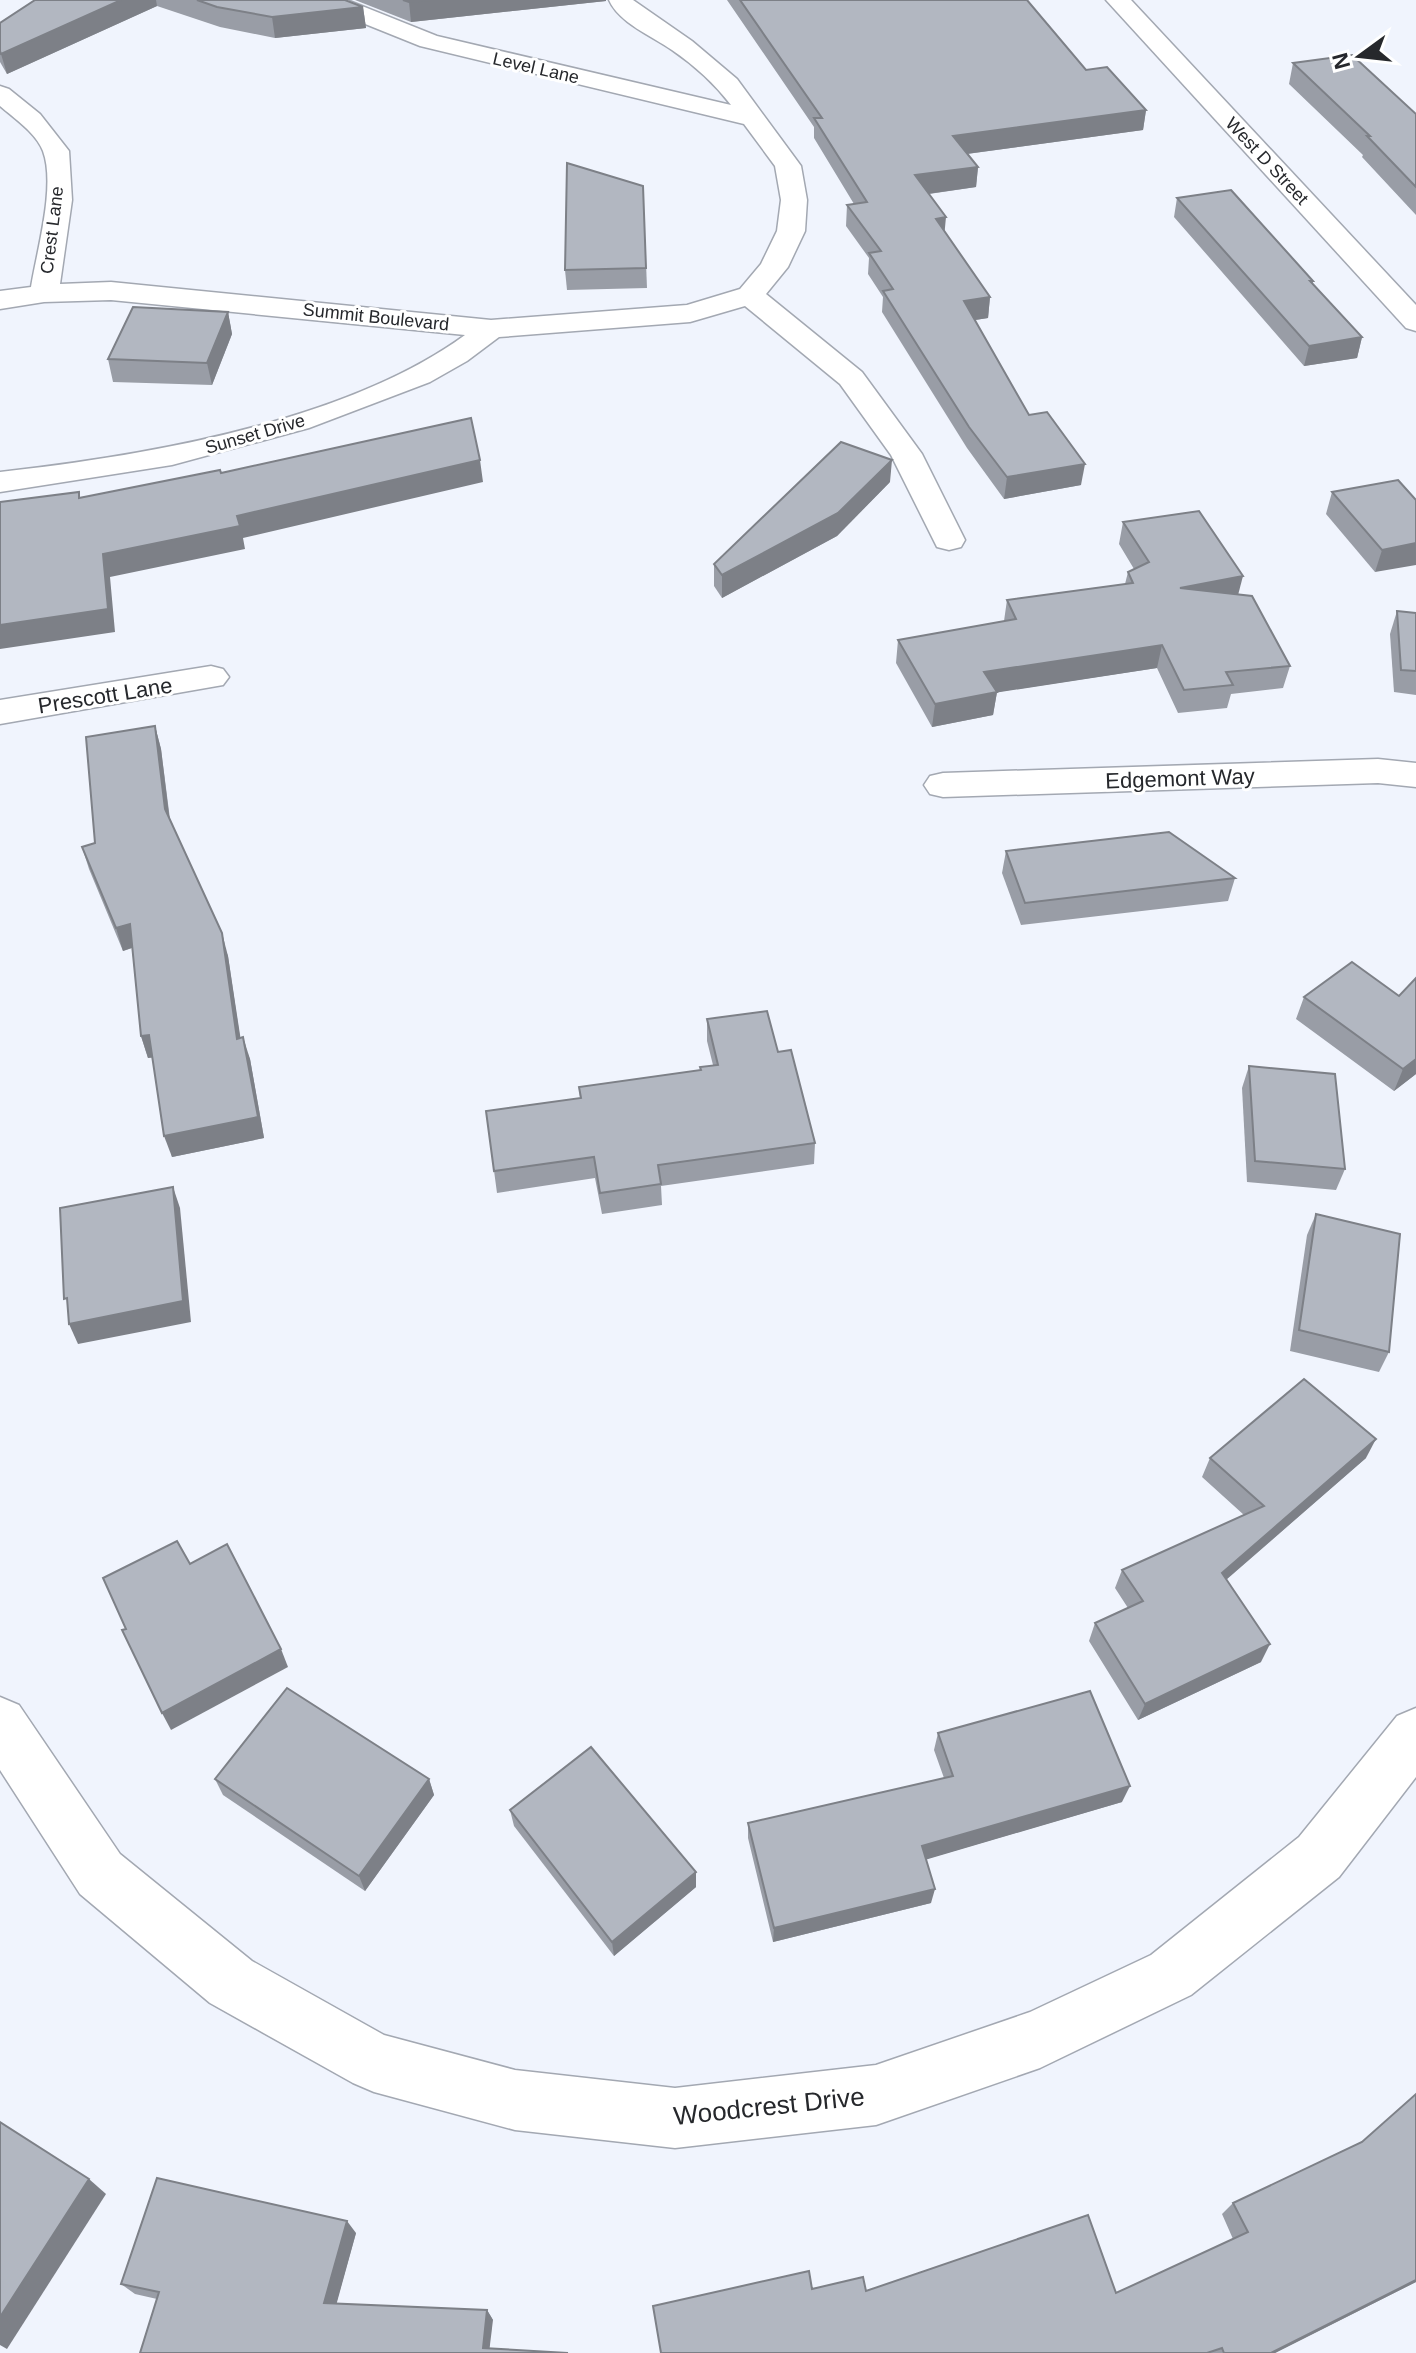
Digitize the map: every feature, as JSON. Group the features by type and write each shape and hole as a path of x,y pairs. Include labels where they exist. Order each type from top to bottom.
{"street":[{"name":"Level Lane","path":"326,0 429,41 752,118"},
{"path":"621,0 624,7 683,46 728,84 788,166 794,200 791,231 774,267 750,295 851,378 906,454 949,540"},
{"name":"West D Street","path":"1118,0 1416,322"},
{"name":"Crest Lane","path":"0,94 23,111 56,151 59,190 44,293"},
{"name":"Summit Boulevard","path":"0,300 44,293 111,291 491,329 690,313 750,295"},
{"name":"Sunset Drive","path":"0,482 162,458 277,430 382,393 460,356 491,329"},
{"name":"Prescott Lane","path":"0,712 211,677"},
{"name":"Edgemont Way","path":"943,785 1378,771 1416,775"},
{"name":"Woodcrest Drive","path":"0,1723 100,1874 231,1982 374,2062 515,2100 675,2118 876,2095 1040,2038 1171,1975 1319,1857 1416,1734"}],"building":[{"path":"35,0 121,0 1,54 0,23"},
{"path":"197,0 345,0 363,7 272,17 217,7"},
{"path":"740,0 1027,0 1086,70 1107,67 1146,110 953,136 978,167 915,175 946,217 936,219 990,297 964,301 1029,415 1047,412 1085,464 1007,477 969,427 883,291 893,289 869,253 881,251 847,205 867,202 814,118 822,118"},
{"path":"1352,55 1416,114 1416,187 1367,136 1370,136 1293,63"},
{"path":"567,163 643,186 646,268 565,270"},
{"path":"1231,190 1362,337 1309,346 1177,198"},
{"path":"133,307 228,312 207,363 108,359"},
{"path":"471,418 480,460 237,516 240,526 103,554 108,609 0,625 0,502 79,492 79,498 220,470 221,473"},
{"path":"841,442 892,460 838,513 722,575 714,564"},
{"path":"1398,480 1416,500 1416,543 1382,550 1332,492"},
{"path":"1199,511 1243,576 1180,588 1252,596 1290,666 1226,672 1233,685 1184,690 1162,645 984,672 997,692 935,704 898,640 1016,619 1007,600 1133,583 1128,572 1149,562 1123,522"},
{"path":"1397,611 1416,613 1416,671 1401,670"},
{"path":"155,726 165,809 222,933 237,1039 243,1037 258,1117 164,1136 149,1035 141,1036 130,924 116,928 82,847 95,843 86,737"},
{"path":"1169,832 1235,878 1025,903 1006,851"},
{"path":"1352,962 1399,996 1416,978 1416,1059 1403,1069 1304,997"},
{"path":"767,1011 778,1052 791,1050 815,1143 658,1165 661,1184 600,1193 594,1157 494,1171 486,1111 581,1098 579,1087 718,1065 707,1019"},
{"path":"1249,1066 1335,1074 1345,1169 1255,1161"},
{"path":"173,1187 183,1301 69,1324 67,1298 64,1299 60,1208"},
{"path":"1316,1214 1400,1234 1389,1352 1299,1330"},
{"path":"1304,1379 1376,1439 1222,1573 1270,1644 1145,1704 1095,1623 1143,1601 1122,1570 1264,1506 1210,1458"},
{"path":"177,1541 190,1564 227,1544 281,1649 162,1713 122,1630 126,1629 103,1578"},
{"path":"287,1688 429,1779 359,1876 215,1779"},
{"path":"1090,1691 1130,1786 922,1846 935,1889 774,1928 748,1823 953,1776 938,1733"},
{"path":"591,1747 696,1872 612,1942 510,1810"},
{"path":"1416,2094 1416,2280 1271,2353 1224,2353 1222,2348 1207,2353 661,2353 653,2306 809,2271 812,2289 863,2277 866,2291 1088,2215 1116,2293 1248,2232 1233,2203 1362,2142"},
{"path":"0,2122 89,2179 0,2317"},
{"path":"157,2178 347,2221 324,2303 487,2310 483,2348 568,2353 140,2353 159,2292 121,2284"}]}
